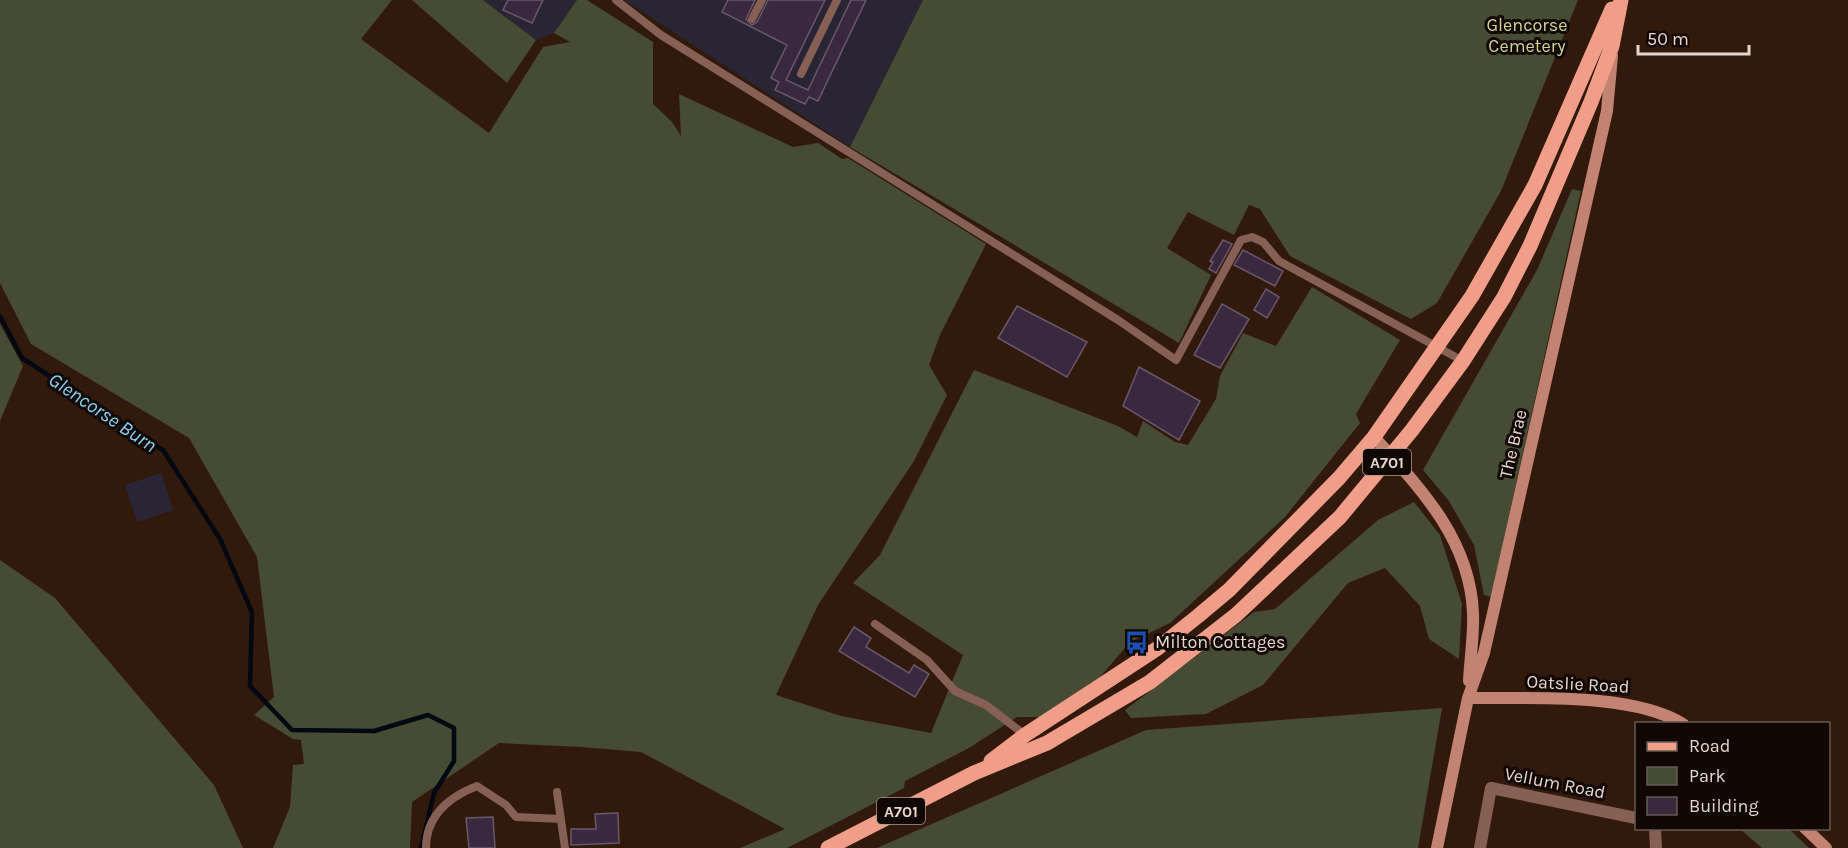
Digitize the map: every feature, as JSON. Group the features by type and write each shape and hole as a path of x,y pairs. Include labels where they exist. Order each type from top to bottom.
{"main road":[{"name":"A701","path":"974,773 1025,735 1158,648 1229,590 1339,478 1374,437 1472,296 1535,185 1616,0"},
{"name":"A701","path":"828,848 974,773 1047,743 1150,682 1205,640 1302,555 1340,517 1392,457 1463,361 1504,297 1530,246 1612,46 1621,0"},
{"name":"The Brae","path":"1437,848 1468,698 1484,653 1604,122 1612,46"},
{"path":"1374,437 1419,487 1449,529 1466,571 1473,612 1468,698"},
{"name":"Oatslie Road","path":"1468,698 1632,705 1667,714 1681,722"},
{"path":"1807,830 1826,848"}],"street":[{"name":"Vellum Road","path":"1480,848 1491,788 1635,818"},
{"path":"1655,830 1656,848"}],"lane":[{"path":"616,0 661,35 1118,320 1176,360 1241,240 1252,237 1263,242 1279,261 1463,361"},
{"path":"753,19 762,0"},
{"path":"801,74 837,0"},
{"path":"875,624 927,660 955,691 986,705 1025,735"},
{"path":"426,848 426,839 438,810 477,786 506,805 516,817 561,819"},
{"path":"557,792 565,848"}],"shaded area":[{"path":"483,0 577,0 554,33 536,40"},
{"path":"624,0 923,0 923,1 850,147"},
{"path":"161,473 173,510 137,522 125,485"}],"green space":[{"path":"0,0 392,0 361,39 489,133 543,47 570,42 554,33 577,0 587,0 653,42 653,104 672,122 681,136 679,94 793,147 818,143 842,159 848,158 986,244 940,335 929,365 947,395 914,461 818,605 776,695 841,716 931,733 963,655 853,583 880,555 974,370 1118,426 1137,437 1143,421 1175,442 1188,445 1216,399 1220,376 1243,333 1276,346 1312,287 1400,340 1356,414 1360,423 1285,517 1170,623 1130,642 1101,676 1041,717 1017,717 969,748 905,781 904,788 787,848 740,848 785,829 641,752 499,743 412,802 410,848 273,848 290,807 293,765 304,764 301,740 293,739 254,715 274,697 257,557 189,438 31,344 0,283"},
{"path":"412,0 483,0 536,40 507,83"},
{"name":"Glencorse Cemetery","path":"923,0 1578,0 1501,191 1437,303 1411,319 1290,256 1260,209 1249,205 1234,235 1188,212 1167,248 1211,275 1179,343 850,147"},
{"path":"1572,189 1581,191 1491,597 1484,595 1474,545 1449,501 1423,470 1537,270"},
{"path":"0,324 23,366 0,421"},
{"path":"1414,502 1440,535 1462,604 1459,659 1429,639 1420,606 1385,568 1348,583 1263,685 1206,714 1131,718 1125,710 1254,612 1275,609 1378,520"},
{"path":"0,560 55,598 214,785 243,848 0,848"},
{"path":"1442,708 1418,848 877,848 1146,730"},
{"path":"1741,830 1790,830 1809,848 1762,848"}],"building":[{"path":"508,0 543,0 532,23 503,10"},
{"path":"728,0 755,0 746,19 752,25 757,22 768,0 825,0 786,80 808,90 851,0 866,0 818,101 809,97 805,104 775,90 779,82 771,78 787,45 722,12"},
{"path":"1223,240 1232,244 1216,273 1209,269 1213,262 1210,261"},
{"path":"1243,250 1283,271 1275,286 1234,265"},
{"path":"1266,289 1279,297 1267,318 1254,310"},
{"path":"1222,304 1249,319 1220,368 1194,355"},
{"path":"1017,306 1087,342 1067,377 998,338"},
{"path":"1139,367 1200,401 1179,440 1123,406"},
{"path":"854,627 871,638 866,647 909,673 914,665 929,674 915,697 839,651"},
{"path":"618,813 619,843 571,845 571,829 596,829 595,814"},
{"path":"493,817 495,848 469,848 466,818"}],"waterway":[{"name":"Glencorse Burn","path":"0,316 22,358 163,450 220,539 252,612 250,686 292,730 374,731 428,715 454,728 454,761 434,793 421,848"}],"place":[{"name":"Milton Cottages","path":"1137,642"}]}
